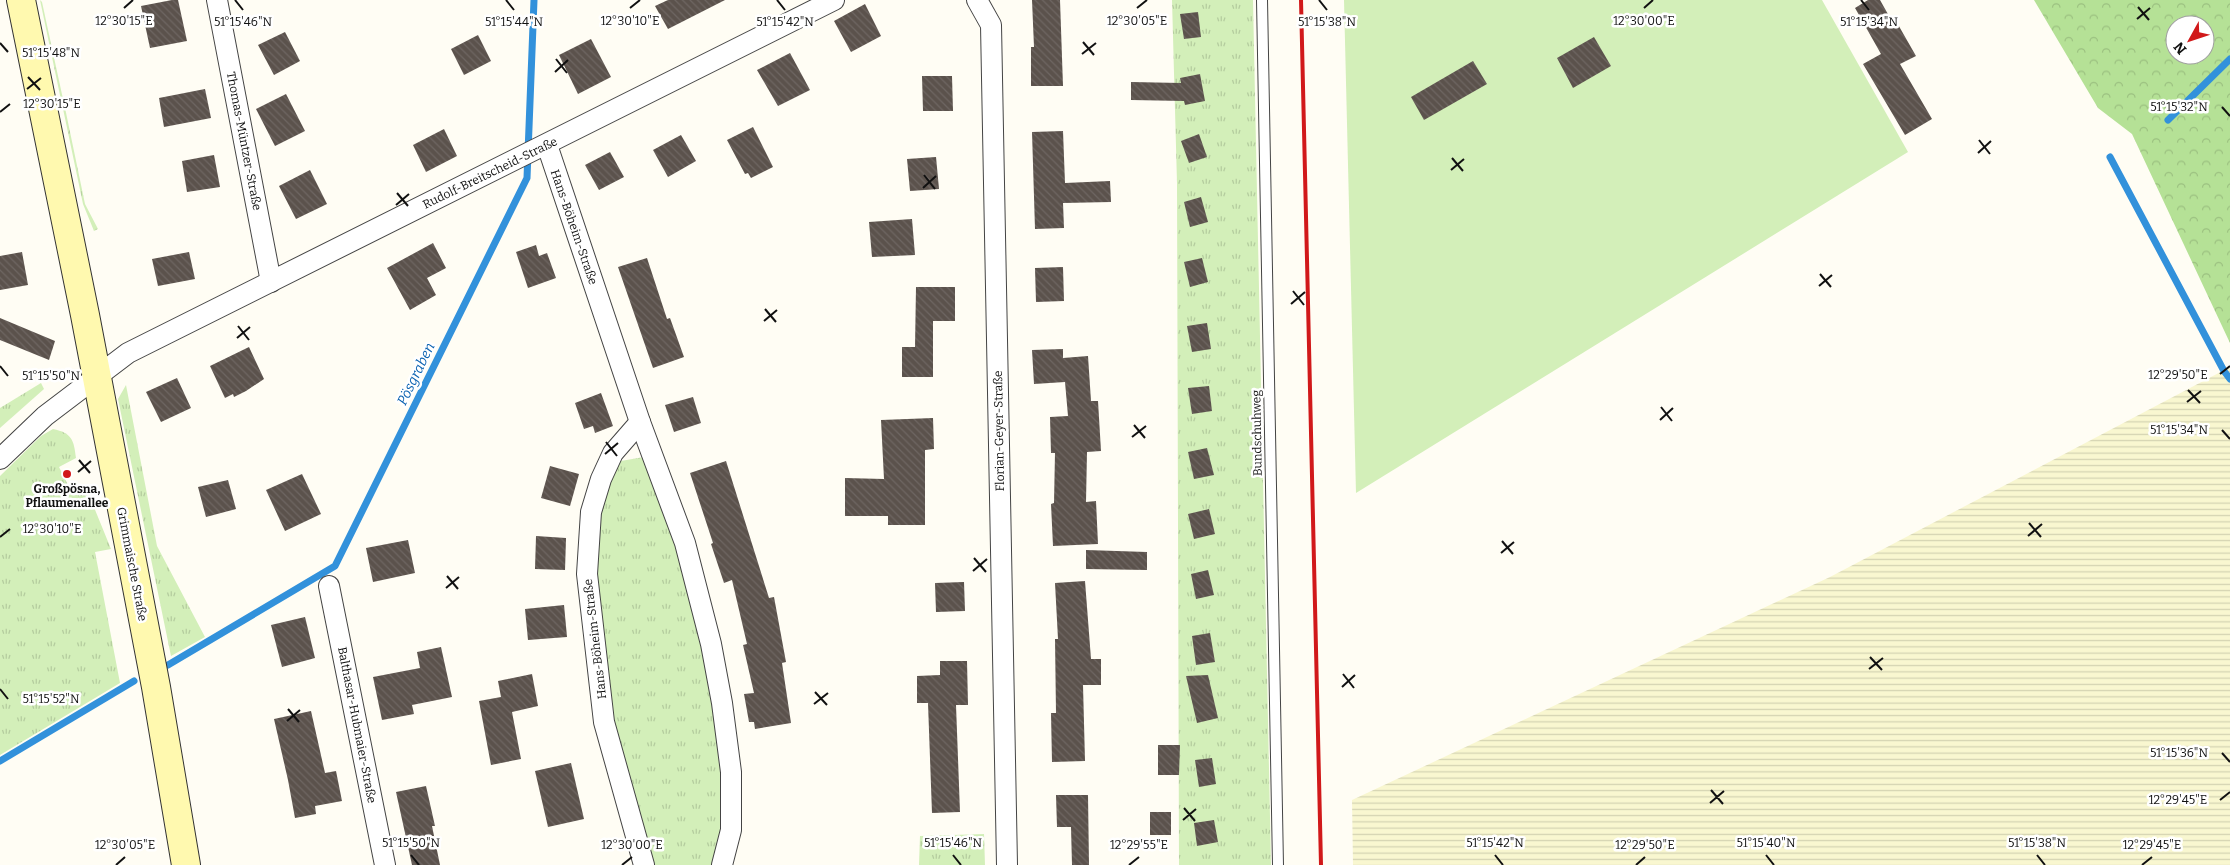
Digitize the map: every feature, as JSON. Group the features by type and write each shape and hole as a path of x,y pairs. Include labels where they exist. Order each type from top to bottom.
{"main road":[{"name":"Grimmaische Straße","path":"21,0 40,86 156,687 186,865"}],"street":[{"name":"Thomas-Müntzer-Straße","path":"217,0 271,282"},
{"name":"Rudolf-Breitscheid-Straße","path":"0,459 45,416 128,353 834,0"},
{"name":"Florian-Geyer-Straße","path":"977,0 991,25 1007,865"},
{"name":"Hans-Böheim-Straße","path":"533,151 640,422 685,543 714,661 731,772 731,830 722,865"},
{"name":"Hans-Böheim-Straße","path":"640,422 613,453 601,479 591,512 587,574 604,722 644,865"},
{"name":"Balthasar-Hubmaier-Straße","path":"329,586 385,865"}],"lane":[{"name":"Bundschuhweg","path":"1262,0 1278,865"}],"shaded area":[{"path":"2230,367 2230,865 1353,865 1352,800 1830,577"}],"green space":[{"path":"40,0 63,99 61,100"},
{"path":"1172,0 1253,0 1271,865 1179,865 1177,183"},
{"path":"1344,0 1822,0 1908,152 1356,493"},
{"path":"2034,0 2230,0 2230,343 2132,134 2098,108"},
{"path":"64,103 85,204 98,229 94,231 83,204 62,104"},
{"path":"41,383 44,389 0,428 0,408"},
{"path":"126,385 157,546 205,637 171,656 118,399"},
{"path":"53,429 68,435 73,442 76,458 59,467 68,485 75,482 89,495 111,549 95,552 120,683 0,755 0,476 41,436"},
{"path":"644,457 678,545 705,645 722,740 724,828 715,865 651,865 613,722 594,578 598,521 615,462"},
{"path":"984,834 985,865 919,865 920,836"}],"building":[{"path":"178,0 187,41 150,48 141,6"},
{"path":"668,0 725,0 668,29 655,6"},
{"path":"1032,0 1060,0 1063,86 1031,86 1031,47 1034,47"},
{"path":"1868,0 1880,0 1893,23 1896,21 1916,56 1900,64 1932,119 1905,135 1863,64 1881,54 1855,8"},
{"path":"865,4 881,36 851,52 834,21"},
{"path":"1198,12 1201,37 1184,39 1180,14"},
{"path":"285,32 300,61 274,75 258,45"},
{"path":"478,35 491,61 464,75 451,49"},
{"path":"1594,37 1611,66 1573,88 1557,58"},
{"path":"591,39 611,77 578,94 559,55"},
{"path":"790,53 810,90 778,106 757,70"},
{"path":"1473,61 1487,84 1424,120 1411,97"},
{"path":"1200,74 1205,101 1185,105 1184,101 1131,100 1131,82 1181,83 1180,78"},
{"path":"922,76 952,76 953,111 923,111"},
{"path":"205,89 211,118 164,127 159,98"},
{"path":"286,94 305,131 275,146 256,109"},
{"path":"753,127 773,167 751,178 748,173 745,174 727,140"},
{"path":"444,129 457,156 426,172 413,145"},
{"path":"1063,131 1065,183 1110,181 1111,202 1063,203 1064,228 1035,229 1032,132"},
{"path":"1199,134 1207,157 1189,163 1181,141"},
{"path":"681,135 696,161 668,177 653,150"},
{"path":"610,152 624,177 599,190 585,165"},
{"path":"214,155 220,187 187,192 182,161"},
{"path":"936,157 939,189 910,191 907,159"},
{"path":"310,170 327,204 296,219 279,186"},
{"path":"1201,197 1208,222 1190,227 1184,202"},
{"path":"912,219 915,255 872,257 869,222"},
{"path":"433,243 446,268 427,278 436,295 410,310 387,268"},
{"path":"536,245 539,256 547,253 556,278 528,288 516,252"},
{"path":"22,252 28,285 0,290 0,256"},
{"path":"189,252 195,279 158,286 152,259"},
{"path":"647,258 667,319 670,318 684,357 653,368 618,267"},
{"path":"1202,258 1208,282 1190,287 1184,262"},
{"path":"1063,267 1064,301 1036,302 1035,268"},
{"path":"916,287 955,287 955,321 933,321 933,377 902,377 902,347 915,347"},
{"path":"0,318 55,341 49,360 0,340"},
{"path":"1207,323 1211,349 1192,352 1187,326"},
{"path":"249,347 264,379 234,397 233,394 225,398 210,366"},
{"path":"1063,349 1063,358 1088,356 1091,401 1098,401 1101,451 1087,452 1086,502 1096,501 1098,544 1053,546 1051,504 1054,503 1055,453 1051,453 1050,417 1068,416 1065,382 1034,384 1032,350"},
{"path":"177,378 191,408 161,422 146,392"},
{"path":"1209,386 1212,411 1192,414 1188,388"},
{"path":"601,393 613,426 595,433 593,426 584,429 575,403"},
{"path":"693,397 701,423 674,432 665,405"},
{"path":"933,418 934,449 925,450 925,525 888,525 888,516 845,516 845,478 884,479 881,420"},
{"path":"1207,448 1214,475 1194,479 1188,452"},
{"path":"726,461 769,598 774,597 786,662 782,663 791,723 755,729 754,722 749,722 744,694 754,693 743,645 747,644 732,580 724,583 690,473"},
{"path":"550,466 579,474 570,506 541,498"},
{"path":"302,474 321,514 285,531 266,490"},
{"path":"228,480 236,509 206,517 198,487"},
{"path":"1209,509 1215,534 1194,539 1188,514"},
{"path":"536,536 566,538 565,570 535,569"},
{"path":"408,540 415,573 373,582 366,548"},
{"path":"1086,550 1147,552 1147,570 1086,569"},
{"path":"1208,570 1214,595 1196,599 1191,574"},
{"path":"1085,581 1091,659 1101,659 1101,685 1083,685 1085,761 1052,762 1051,713 1056,713 1055,639 1058,639 1055,583"},
{"path":"964,582 965,611 936,612 935,583"},
{"path":"564,605 567,637 528,640 525,609"},
{"path":"305,617 315,658 282,667 271,625"},
{"path":"1210,633 1215,662 1196,665 1192,636"},
{"path":"441,647 452,697 412,705 414,714 382,720 373,677 420,668 417,652"},
{"path":"940,661 967,661 968,705 956,705 960,812 932,813 928,703 917,703 917,676 940,675"},
{"path":"532,674 538,706 512,712 521,759 491,765 479,701 501,697 498,681"},
{"path":"1208,675 1218,718 1197,723 1186,676"},
{"path":"311,711 325,773 336,771 342,801 315,806 316,814 295,818 274,719"},
{"path":"1158,745 1180,745 1179,775 1158,775"},
{"path":"1212,758 1216,784 1199,787 1195,760"},
{"path":"571,763 584,819 548,827 535,771"},
{"path":"426,786 435,826 432,826 440,865 412,865 396,792"},
{"path":"1056,795 1088,795 1089,865 1072,865 1071,827 1057,827"},
{"path":"1150,812 1171,812 1171,835 1150,835"},
{"path":"1214,820 1218,842 1197,846 1194,823"}],"waterway":[{"name":"Pösgraben","path":"168,665 335,566 527,178 534,0"},
{"path":"2168,120 2230,59"},
{"path":"2110,157 2230,379"},
{"name":"Pösgraben","path":"0,761 134,681"}],"railway":[{"path":"1301,0 1321,865"}],"place":[{"name":"Großpösna, Pflaumenallee","path":"67,474"}]}
